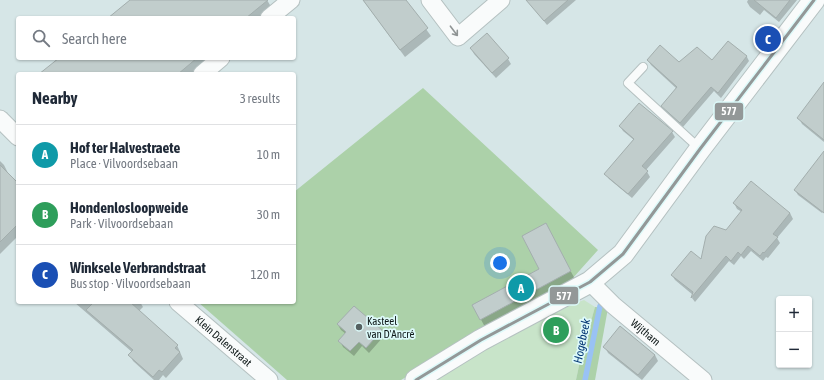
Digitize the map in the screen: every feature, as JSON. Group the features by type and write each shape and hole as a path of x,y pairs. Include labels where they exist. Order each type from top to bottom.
{"street":[{"path":"271,16 291,0"},
{"path":"430,0 458,37 490,3"},
{"path":"416,380 481,340 590,282 623,254 700,149 814,0"},
{"path":"204,72 219,60"},
{"path":"0,120 16,135"},
{"name":"Wijtham","path":"590,282 613,305 703,380"},
{"name":"Klein Dalenstraat","path":"180,304 270,380"}],"lane":[{"path":"643,67 628,83 700,149"}],"green space":[{"path":"423,88 598,250 572,279 401,380 287,380 200,304 296,304 296,190"},
{"path":"584,300 595,307 576,380 433,380 479,352 573,304"},
{"path":"595,307 608,308 595,380 576,380 580,361"}],"building":[{"path":"130,0 268,0 248,16 110,16"},
{"path":"363,0 406,0 428,28 400,50"},
{"path":"526,0 568,0 544,21"},
{"path":"754,0 790,0 776,18"},
{"path":"487,33 509,58 492,73 470,48"},
{"path":"728,41 747,56 718,93 711,87 680,123 661,106 677,87 647,60 660,45 679,62 697,47 712,60"},
{"path":"56,60 195,60 180,72 42,72"},
{"path":"824,82 824,140 797,118"},
{"path":"639,103 673,131 642,166 648,171 628,194 604,174 634,139 619,126"},
{"path":"824,151 824,213 794,190"},
{"path":"0,165 16,181 16,226 0,242"},
{"path":"751,181 790,213 773,234 778,237 760,256 748,246 741,255 738,252 731,261 726,256 691,298 693,292 671,275 691,251 701,259 706,236 714,226 726,230 742,210 733,203"},
{"path":"546,223 571,271 480,320 472,305 539,269 522,236"},
{"path":"92,304 132,304 178,345 175,348 180,352 162,372 159,370 153,377 128,355 133,350 86,310"},
{"name":"Kasteel van D'Ancré","path":"354,306 382,330 366,348 359,342 350,351 338,341 346,332 337,324"},
{"path":"620,326 655,355 638,375 603,347"}],"waterway":[{"name":"Hogebeek","path":"585,380 600,306"}],"transit line":[{"name":"577","path":"416,380 481,340 590,282 623,254 700,149 814,0"}],"place":[{"name":"Winksele Verbrandstraat","path":"768,39"},
{"name":"Hof ter Halvestraete","path":"521,288"},
{"name":"Kasteel van D'Ancré","path":"359,327"},
{"name":"Hondenlosloopweide","path":"556,330"}]}
